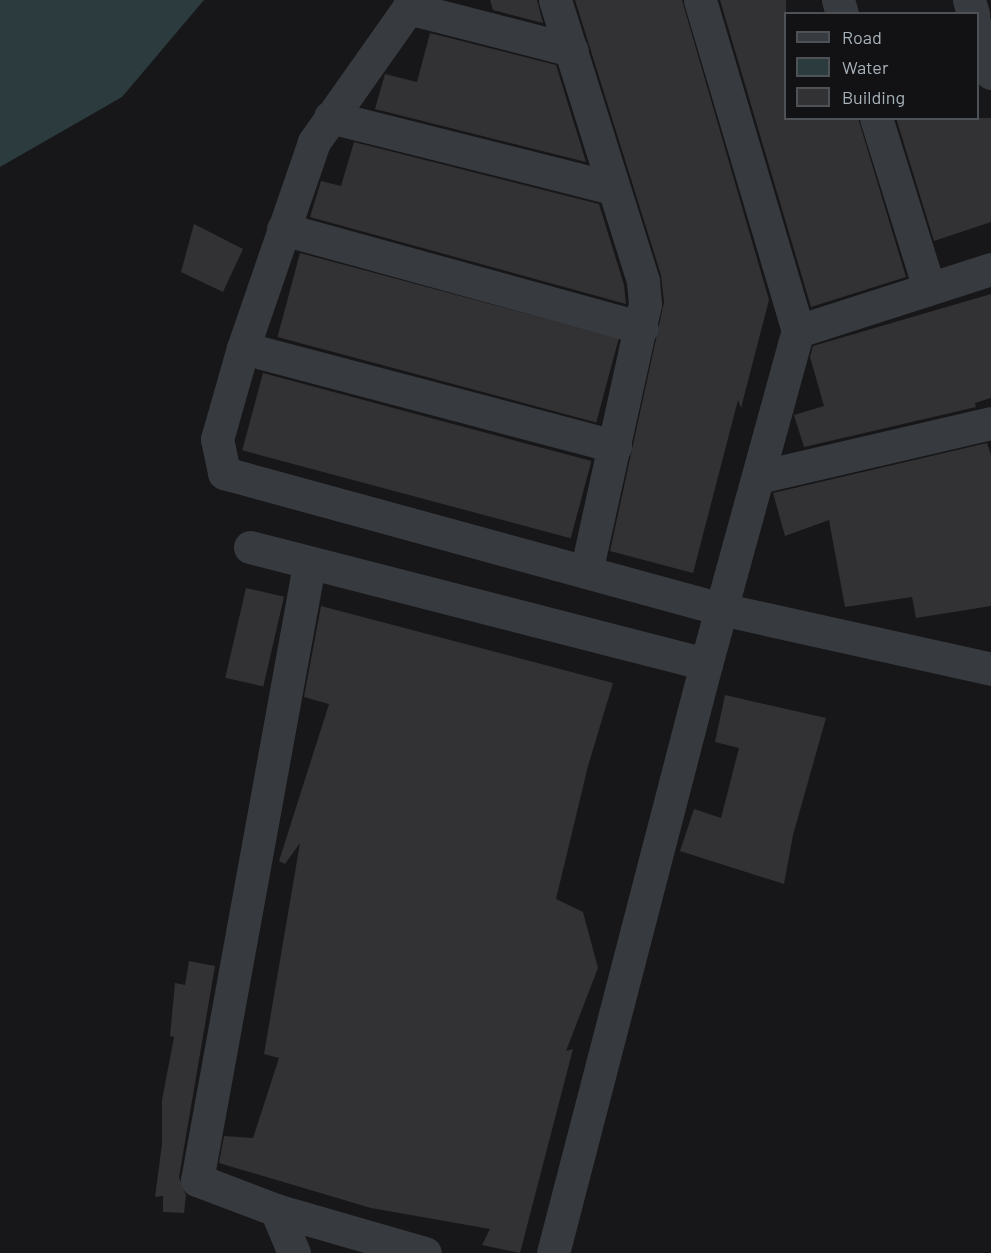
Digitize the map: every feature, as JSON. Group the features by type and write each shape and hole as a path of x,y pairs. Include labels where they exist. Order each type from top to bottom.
{"street":[{"path":"555,0 612,188 643,280 642,328 586,572"},
{"path":"553,1253 706,664 798,331 700,0"},
{"path":"572,50 411,4 314,142 243,348 217,439 224,473 721,609 991,669"},
{"path":"979,32 991,73"},
{"path":"330,117 612,188"},
{"path":"877,120 929,288"},
{"path":"283,229 642,328"},
{"path":"798,331 991,269"},
{"path":"243,348 615,446"},
{"path":"759,477 991,423"},
{"path":"250,547 309,565 706,664"},
{"path":"309,565 197,1180 276,1210 425,1253"},
{"path":"276,1210 294,1253"}],"water":[{"path":"0,0 204,0 122,97 0,167"}],"building":[{"path":"490,0 537,0 543,23 493,10"},
{"path":"575,0 682,0 769,300 741,408 738,400 693,573 610,551 664,302 661,275"},
{"path":"720,0 786,0 784,120 859,120 906,277 811,307"},
{"path":"430,33 556,65 586,162 375,109 385,74 417,82"},
{"path":"991,118 991,222 934,241 897,120"},
{"path":"354,142 599,204 624,285 626,304 310,217 321,181 341,186"},
{"path":"194,224 243,249 223,292 181,272"},
{"path":"300,253 619,338 596,422 277,337"},
{"path":"991,294 991,398 975,403 976,407 804,447 794,415 824,406 810,357 813,346"},
{"path":"263,373 591,461 571,538 242,450"},
{"path":"987,443 991,455 991,606 916,618 912,597 845,607 829,520 785,536 773,493"},
{"path":"246,588 284,597 263,686 225,678"},
{"path":"321,606 613,683 588,766 556,899 583,912 598,968 566,1051 573,1049 520,1253 482,1245 490,1229 371,1208 219,1163 224,1136 253,1138 279,1058 264,1054 300,843 285,864 279,861 329,704 304,697"},
{"path":"725,695 826,718 793,835 784,884 680,851 694,809 721,818 739,748 715,742"},
{"path":"189,961 215,966 179,1177 186,1195 184,1213 163,1212 163,1196 155,1197 162,1144 162,1100 174,1037 170,1036 175,983 185,985"}]}
